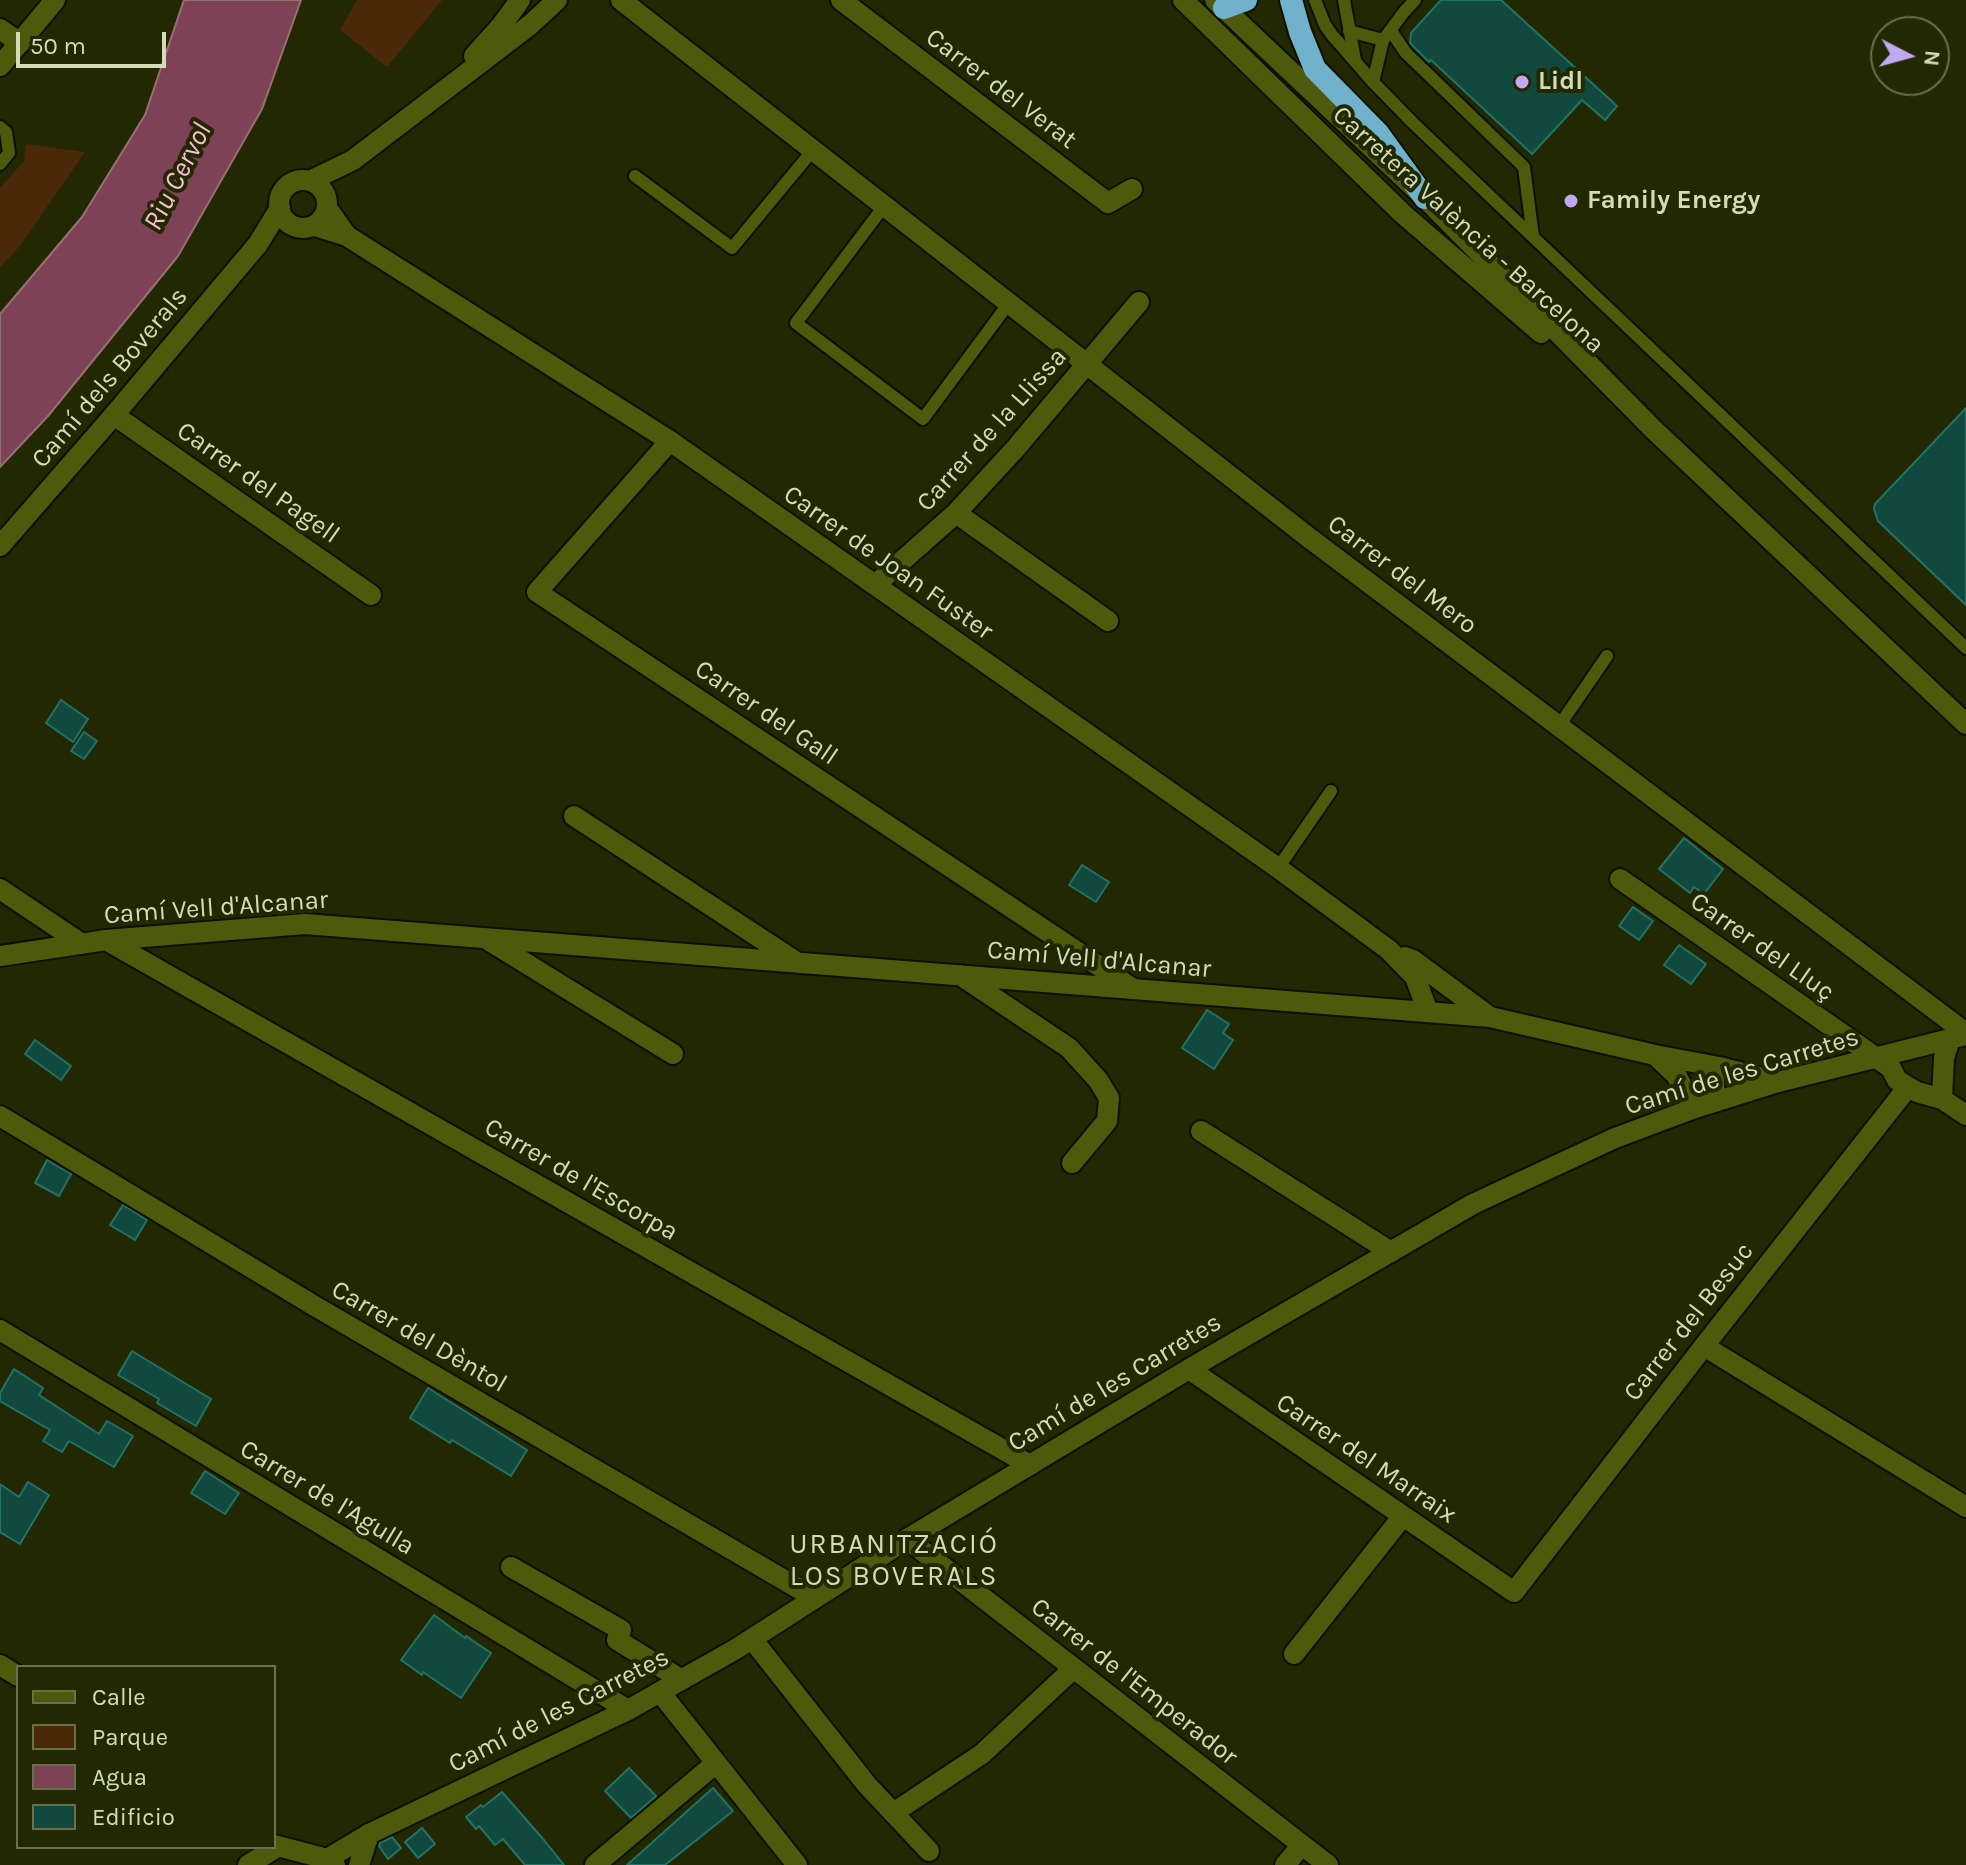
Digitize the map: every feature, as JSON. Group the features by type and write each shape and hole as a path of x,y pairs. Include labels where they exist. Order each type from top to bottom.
{"highway":[{"path":"1222,3 1246,0"},
{"path":"1291,0 1315,69 1378,133 1425,198"}],"street":[{"path":"0,66 55,0"},
{"path":"443,92 520,0"},
{"path":"310,181 353,160 530,25 557,0"},
{"name":"Carrer del Mero","path":"621,0 1308,537 1961,1036"},
{"name":"Carrer del Verat","path":"841,0 1108,203 1132,189"},
{"name":"Carretera València - Barcelona","path":"1183,0 1403,214 1653,429"},
{"path":"1198,0 1202,4 1222,3 1234,34 1403,214"},
{"name":"Carretera València - Barcelona","path":"1222,3 1425,198 1653,429 1966,724"},
{"path":"0,29 20,43"},
{"path":"327,203 321,189 304,180 290,184 282,194 280,208 285,220 306,227 321,221 327,203 353,160"},
{"name":"Carrer de Joan Fuster","path":"327,203 347,236"},
{"name":"Camí dels Boverals","path":"0,546 258,244 280,208"},
{"name":"Carrer de Joan Fuster","path":"306,227 347,236 670,441 1278,868 1389,950 1415,977 1433,1013"},
{"name":"Camí dels Boverals","path":"258,244 306,227"},
{"name":"Carrer de la Llissa","path":"875,585 956,513 1015,449 1139,302"},
{"name":"Carrer del Pagell","path":"114,415 371,595"},
{"name":"Carrer del Gall","path":"670,441 537,592 1134,989"},
{"path":"956,513 1108,621"},
{"path":"574,816 796,962"},
{"name":"Carrer del Lluç","path":"1620,879 1891,1068 1897,1080 1908,1087"},
{"path":"0,889 82,944"},
{"name":"Camí Vell d'Alcanar","path":"0,956 106,940 305,924 1490,1017 1778,1082"},
{"name":"Camí Vell d'Alcanar","path":"485,938 673,1054"},
{"name":"Carrer de l'Escorpa","path":"106,940 1030,1465"},
{"path":"1389,950 1403,977 1407,998 1399,1010"},
{"name":"Carrer de Joan Fuster","path":"1389,950 1413,960 1490,1017"},
{"path":"1427,971 1437,995 1433,1013"},
{"path":"960,975 1069,1048 1098,1080 1109,1098 1107,1121 1072,1163"},
{"path":"1942,1099 1944,1058 1961,1036"},
{"name":"Camí de les Carretes","path":"331,1862 369,1834 628,1710 682,1680 752,1639 907,1539 1189,1369 1473,1204 1615,1138 1673,1116 1778,1082 1961,1036"},
{"path":"1655,1055 1705,1105 1714,1079 1704,1064"},
{"path":"1673,1116 1682,1083"},
{"path":"1908,1087 1942,1099 1966,1115"},
{"name":"Carrer del Besuc","path":"1514,1592 1908,1087"},
{"name":"Carrer del Dèntol","path":"0,1116 313,1305 815,1598"},
{"path":"1201,1131 1391,1252"},
{"name":"Carrer de l'Agulla","path":"0,1330 628,1710"},
{"path":"1704,1346 1966,1507"},
{"name":"Carrer del Marraix","path":"1189,1369 1514,1592"},
{"path":"1294,1654 1403,1516"},
{"name":"Carrer de l'Emperador","path":"907,1539 1328,1865"},
{"path":"511,1567 621,1630 617,1640 682,1680"},
{"path":"752,1639 867,1785 929,1851"},
{"path":"893,1813 982,1754 1074,1668"},
{"path":"660,1692 797,1865"},
{"path":"595,1865 716,1763"},
{"path":"359,1865 369,1834"},
{"path":"1285,1865 1302,1845"},
{"path":"276,1846 331,1862"},
{"path":"248,1865 271,1849"}],"lane":[{"path":"1315,0 1325,25 1413,123 1966,648"},
{"path":"1373,82 1387,36 1401,6 1415,0"},
{"path":"1344,1 1355,60"},
{"path":"1349,31 1387,36 1524,167 1533,237"},
{"path":"0,127 6,132 9,153 0,164"},
{"path":"635,176 732,248 813,150"},
{"path":"884,206 796,323 923,419 1009,303"},
{"path":"1559,726 1607,656"},
{"path":"1278,868 1331,791"}],"green space":[{"path":"357,0 442,0 387,67 340,30"},
{"path":"26,144 85,152 20,246 0,267 0,188 24,161"}],"water":[{"name":"Riu Cervol","path":"184,0 301,0 262,109 178,256 48,416 0,467 0,314 82,217 145,115"}],"building":[{"name":"Lidl","path":"1441,0 1501,0 1617,106 1605,120 1582,100 1532,154 1410,43 1411,33"},
{"path":"1966,408 1966,605 1878,521 1874,509 1875,504"},
{"path":"61,700 88,719 73,742 46,723"},
{"path":"84,732 97,741 84,759 71,751"},
{"path":"1684,838 1723,869 1704,894 1694,887 1690,893 1659,869"},
{"path":"1082,865 1109,882 1096,902 1069,885"},
{"path":"1633,907 1653,921 1639,940 1619,926"},
{"path":"1679,945 1706,964 1691,984 1664,965"},
{"path":"1207,1010 1229,1024 1223,1033 1233,1040 1214,1069 1182,1048"},
{"path":"35,1040 71,1066 61,1080 25,1054"},
{"path":"47,1160 71,1174 59,1196 35,1183"},
{"path":"123,1205 147,1220 135,1240 110,1225"},
{"path":"132,1351 211,1399 196,1426 118,1375"},
{"path":"14,1369 43,1388 39,1395 99,1434 107,1421 133,1436 114,1467 69,1441 62,1452 43,1441 50,1430 0,1401 0,1393"},
{"path":"428,1388 527,1450 511,1476 410,1418"},
{"path":"205,1471 239,1493 225,1514 191,1493"},
{"path":"28,1482 49,1495 20,1544 0,1532 0,1484 19,1497"},
{"path":"434,1615 491,1653 461,1698 401,1660"},
{"path":"629,1768 656,1796 631,1818 605,1791"},
{"path":"713,1788 733,1811 665,1865 627,1865"},
{"path":"502,1792 564,1865 525,1865 503,1839 495,1845 479,1826 476,1829 466,1817"},
{"path":"422,1828 435,1844 418,1858 405,1842"},
{"path":"392,1837 401,1848 388,1859 379,1846"}],"place":[{"name":"Lidl","path":"1522,82"},
{"name":"Family Energy","path":"1571,201"}],"district":[{"name":"URBANITZACIÓ LOS BOVERALS","path":"894,1561"}]}
